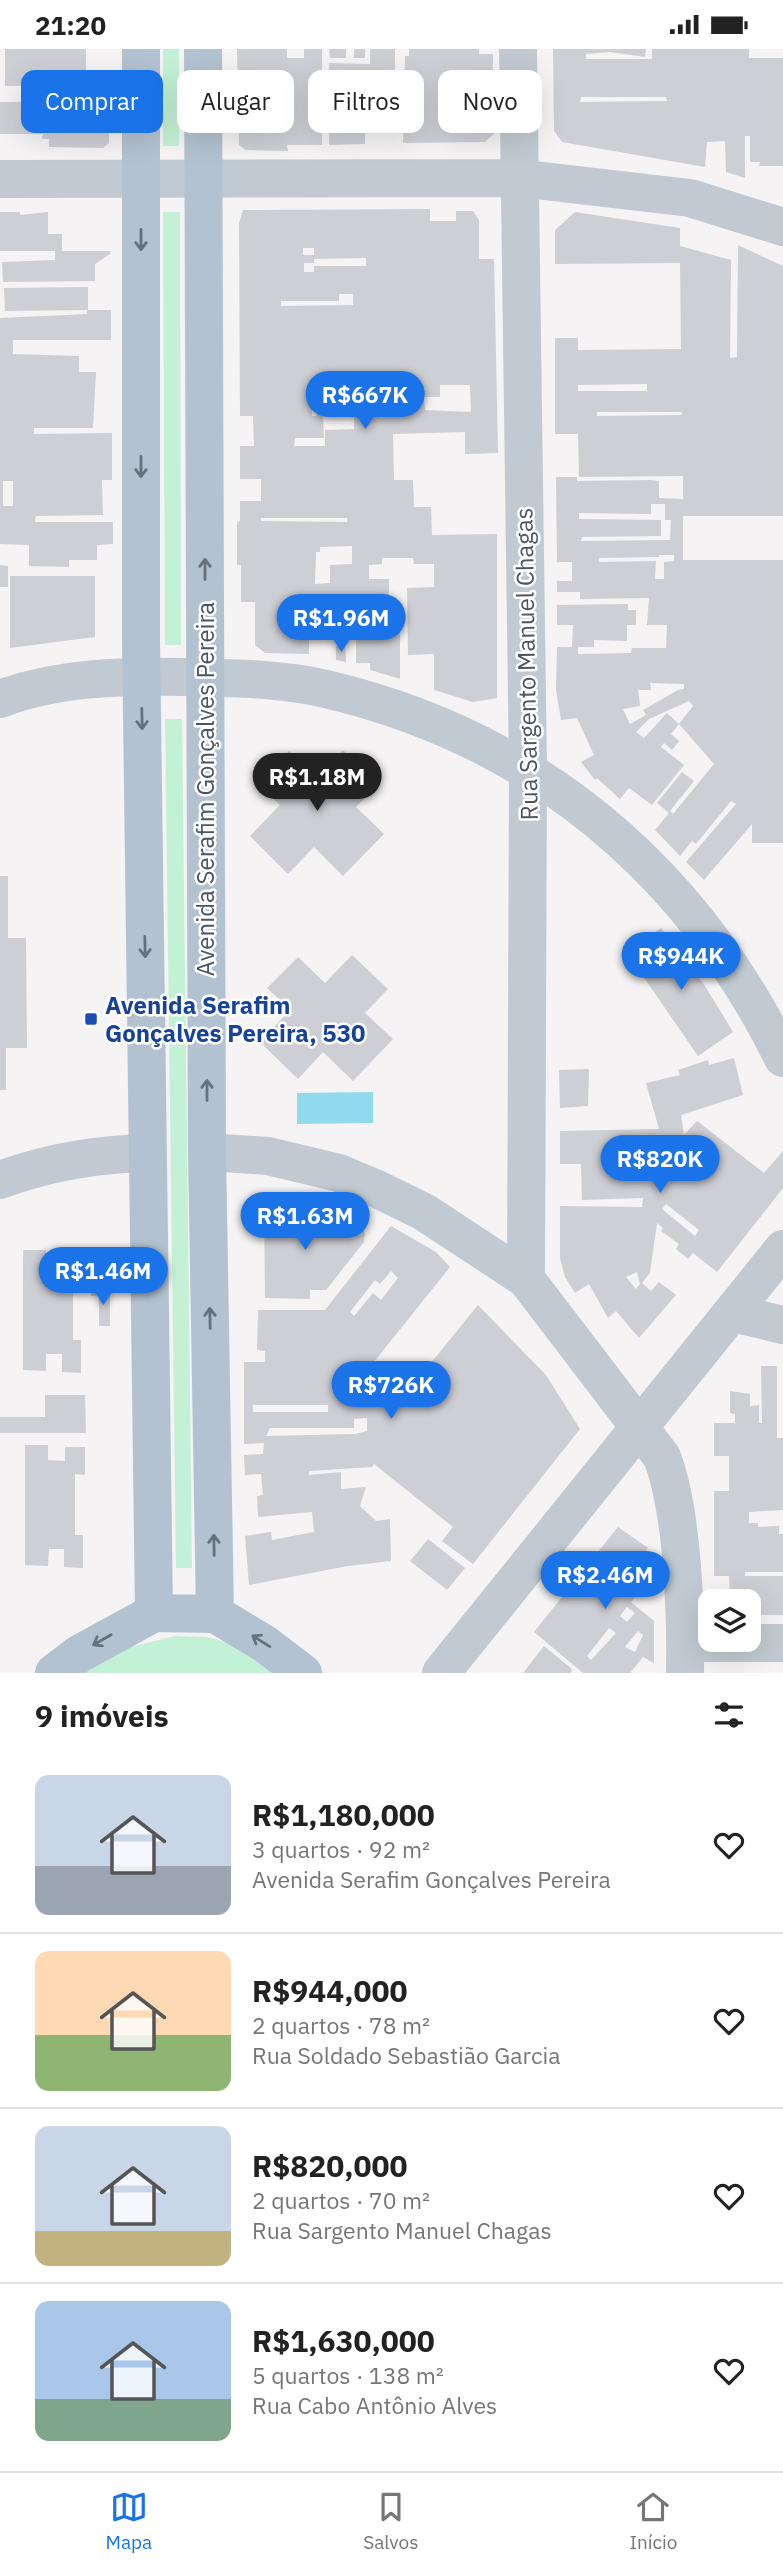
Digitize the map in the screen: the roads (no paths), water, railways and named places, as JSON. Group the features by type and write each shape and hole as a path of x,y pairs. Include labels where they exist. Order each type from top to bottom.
{"main road":[{"path":"141,49 141,677 154,1613"},
{"name":"Avenida Serafim Gonçalves Pereira","path":"203,49 207,1152 215,1614"},
{"path":"54,1673 104,1639 154,1613 215,1614 265,1644 303,1673"}],"street":[{"name":"Rua Sargento Manuel Chagas","path":"518,49 528,770 526,1279"},
{"path":"0,179 141,181 518,178 690,198 783,227"},
{"path":"0,699 97,678 205,677 324,688 445,726 528,770 623,839 692,912 778,1038"},
{"path":"207,1152 268,1156 339,1173 377,1188 424,1212 526,1279 662,1457 672,1483 686,1658 783,1643"},
{"path":"0,1180 43,1164 103,1154 147,1153"},
{"path":"441,1673 783,1249"},
{"path":"733,1313 783,1325"}],"water":[{"path":"373,1092 373,1123 297,1124 297,1093"}],"place":[{"name":"Avenida Serafim Gonçalves Pereira, 530","path":"91,1019"}]}
